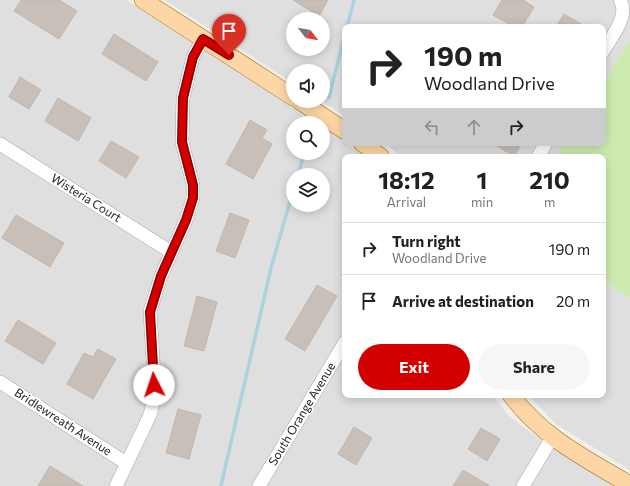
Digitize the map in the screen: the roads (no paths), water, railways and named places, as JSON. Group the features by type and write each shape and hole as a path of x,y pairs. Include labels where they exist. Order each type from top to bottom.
{"main road":[{"path":"143,0 286,92"},
{"path":"310,108 342,129"},
{"path":"366,146 377,154"},
{"path":"513,398 532,421 552,438 630,485"}],"street":[{"path":"606,46 624,16 625,8 620,0"},
{"path":"116,486 126,462 150,416 155,394 150,312 161,276 186,220 193,198 193,185 182,142 183,98 193,57 203,39"},
{"name":"Wisteria Court","path":"0,144 172,252"},
{"name":"South Orange Avenue","path":"259,486 342,347"},
{"name":"Bridlewreath Avenue","path":"0,382 126,462"},
{"path":"523,486 552,438"}],"waterway":[{"path":"348,24 354,0"},
{"path":"330,93 342,46"},
{"path":"300,168 302,160"},
{"path":"221,486 271,268 287,212"}]}
